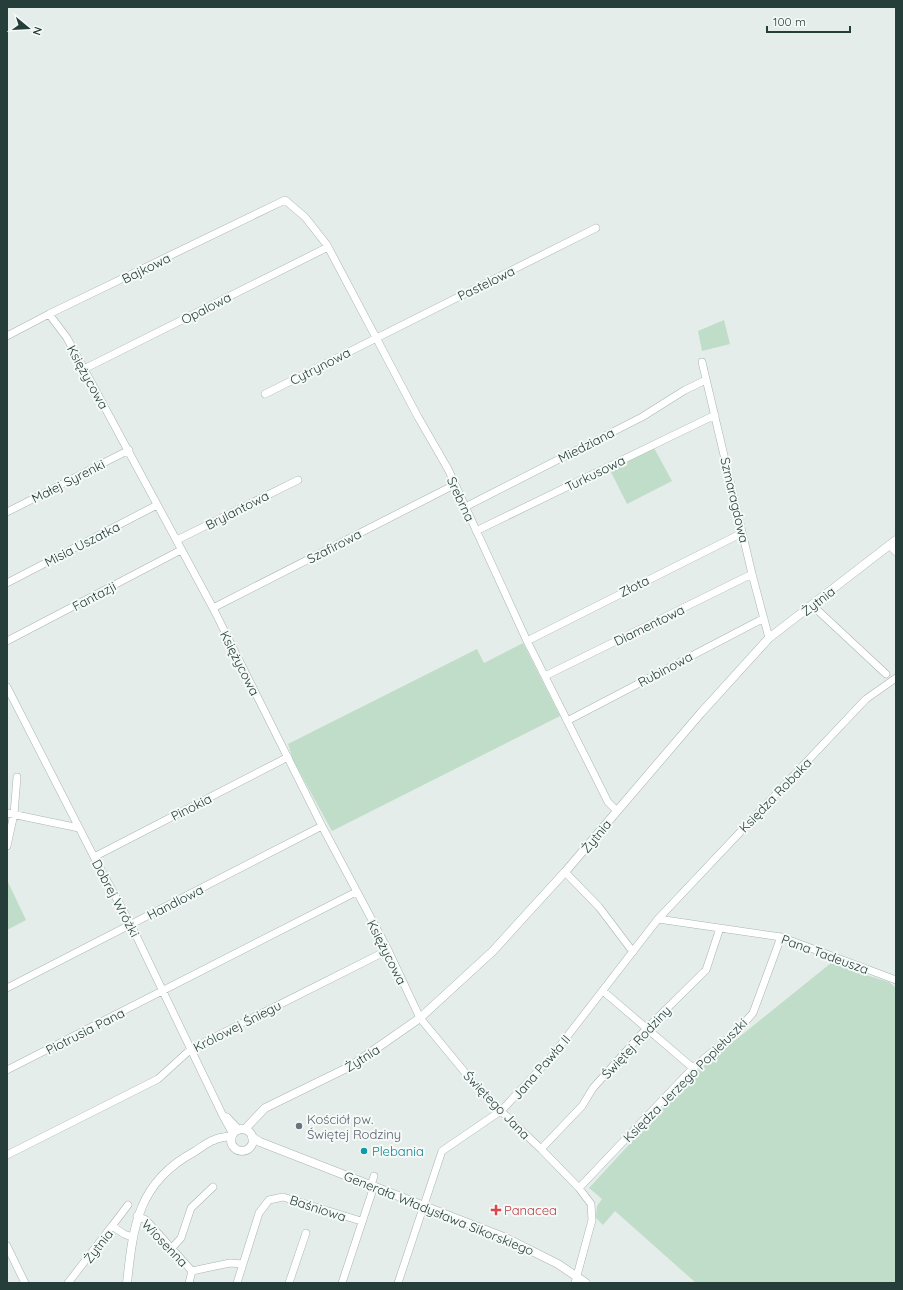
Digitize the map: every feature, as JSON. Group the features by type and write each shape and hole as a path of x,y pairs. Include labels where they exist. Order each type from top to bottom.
{"street":[{"name":"Srebrna","path":"285,200 305,217 328,247 448,469 454,485 527,641 608,802 617,811"},
{"name":"Bajkowa","path":"7,336 49,314 285,200"},
{"name":"Pastelowa","path":"376,338 596,228"},
{"name":"Opalowa","path":"84,369 328,247"},
{"name":"Księżycowa","path":"49,314 67,338 129,450 213,608 322,826 388,950 420,1018"},
{"name":"Cytrynowa","path":"265,394 376,338"},
{"name":"Szmaragdowa","path":"702,362 742,533 769,638"},
{"name":"Miedziana","path":"465,507 642,417 686,390 706,380"},
{"name":"Turkusowa","path":"476,531 715,415"},
{"name":"Małej Syrenki","path":"7,512 129,450"},
{"name":"Brylantowa","path":"177,540 298,480"},
{"name":"Szafirowa","path":"213,608 454,485"},
{"name":"Misia Uszatka","path":"7,583 157,505"},
{"name":"Złota","path":"527,641 742,533"},
{"name":"Żytnia","path":"249,1148 252,1143 241,1135 275,1104 351,1066 420,1018 493,951 565,872 700,714 769,638 896,540"},
{"path":"889,545 896,552"},
{"name":"Fantazji","path":"7,641 181,550"},
{"name":"Diamentowa","path":"545,676 752,574"},
{"path":"812,605 886,674"},
{"name":"Rubinowa","path":"567,721 764,618"},
{"name":"Księdza Robaka","path":"658,919 866,698 896,678"},
{"name":"Dobrej Wróżki","path":"7,687 79,828 131,925 221,1111 241,1135"},
{"name":"Pinokia","path":"94,856 288,757"},
{"path":"7,846 10,814 17,778"},
{"path":"10,814 79,828"},
{"name":"Handlowa","path":"7,988 322,826"},
{"path":"565,872 599,907 633,952"},
{"name":"Piotrusia Pana","path":"7,1070 356,892"},
{"name":"Pana Tadeusza","path":"658,919 781,937 896,980"},
{"name":"Jana Pawła II","path":"398,1283 442,1151 502,1110 552,1056 658,919"},
{"name":"Świętej Rodziny","path":"540,1149 582,1106 593,1088 647,1028 706,970 720,928"},
{"name":"Księdza Jerzego Popiełuszki","path":"579,1188 693,1068 736,1032 753,1013 781,937"},
{"name":"Królowej Śniegu","path":"7,1154 158,1079 191,1049 388,950"},
{"path":"603,990 693,1068"},
{"name":"Świętego Jana","path":"420,1018 482,1093 502,1110 579,1188 592,1204 593,1214 576,1280"},
{"path":"127,1283 132,1237 137,1216 144,1200 159,1178 177,1162 213,1140 241,1135"},
{"name":"Generała Władysława Sikorskiego","path":"287,1152 259,1146 240,1150 241,1135 287,1152 520,1245 558,1264 576,1280 586,1283"},
{"path":"342,1283 374,1176"},
{"path":"172,1249 181,1238 191,1208 213,1187"},
{"name":"Baśniowa","path":"237,1283 259,1212 265,1204 274,1198 288,1198 361,1221"},
{"path":"112,1226 128,1205"},
{"name":"Wiosenna","path":"137,1216 146,1220 192,1271"},
{"name":"Żytnia","path":"68,1283 112,1226 124,1234 132,1237"},
{"path":"289,1283 306,1233"},
{"path":"7,1246 25,1283"},
{"path":"189,1283 192,1271 233,1263 243,1264"}],"green space":[{"path":"724,320 730,344 702,351 698,331"},
{"path":"653,446 672,481 627,504 609,468"},
{"path":"523,643 560,716 332,831 293,760 288,744 477,649 484,663"},
{"path":"7,880 26,920 7,930"},
{"path":"836,959 856,972 889,982 896,988 896,1283 696,1283 615,1211 603,1225 596,1218 597,1206 602,1199 589,1188 697,1071"}],"place":[{"name":"Kościół pw. Świętej Rodziny","path":"299,1126"},
{"name":"Plebania","path":"364,1151"},
{"name":"Panacea","path":"496,1210"}]}
